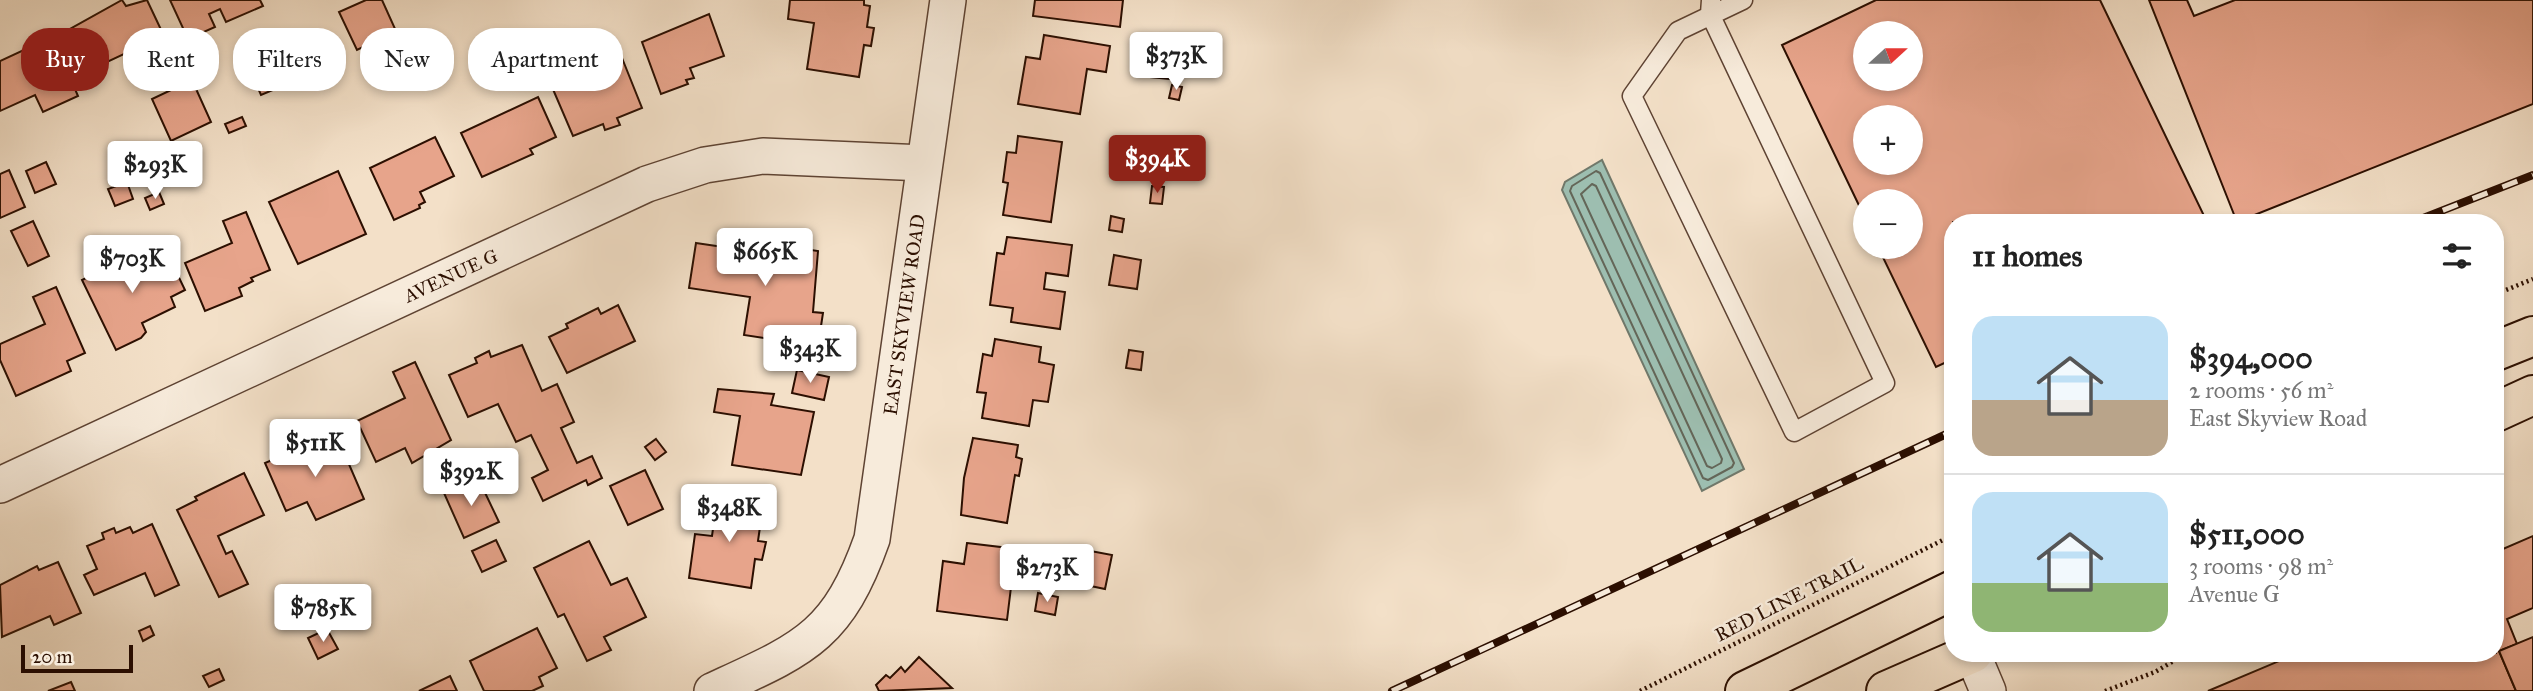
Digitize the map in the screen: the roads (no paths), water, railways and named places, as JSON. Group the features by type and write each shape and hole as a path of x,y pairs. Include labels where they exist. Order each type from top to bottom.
{"main road":[{"path":"2504,348 2533,336"},
{"path":"2504,408 2533,395"},
{"path":"1745,691 1789,679 1944,595"},
{"path":"1886,691 1952,662"}],"street":[{"name":"EAST SKYVIEW ROAD","path":"712,691 775,662 806,643 833,620 857,580 872,539 948,0"},
{"name":"AVENUE G","path":"0,485 648,184 705,165 763,156 924,163"},
{"path":"1977,662 1989,691"}],"lane":[{"path":"1711,7 1885,383 1794,432 1632,96 1678,31 1711,7 1743,0"}],"water":[{"path":"1602,160 1744,469 1702,491 1562,190 1565,182"}],"railway":[{"path":"2433,214 2533,175"},
{"path":"1392,691 1944,435"}]}
